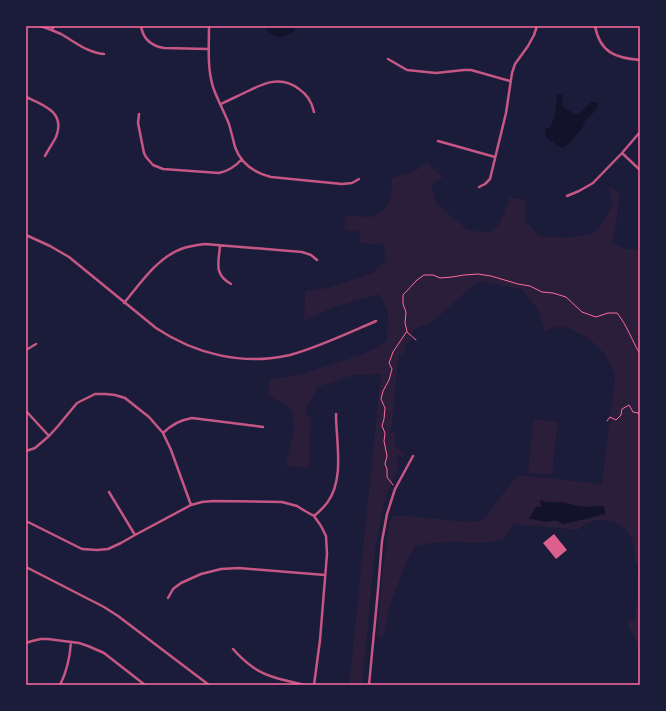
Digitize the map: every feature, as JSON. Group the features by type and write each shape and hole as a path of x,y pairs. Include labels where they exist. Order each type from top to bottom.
{"street":[{"path":"40,26 52,30 90,51 104,54"},
{"path":"52,30 54,26"},
{"path":"141,26 144,36 152,45 164,48 209,49"},
{"path":"209,26 209,66 213,89 229,125 236,148 248,166 262,175 271,177 342,184 352,183 359,179"},
{"path":"479,187 490,179 506,113 510,81 515,64 528,46 537,26"},
{"path":"595,26 598,39 608,51 619,57 640,60"},
{"path":"388,59 407,70 436,73 471,70 510,81"},
{"path":"220,104 263,84 280,82 292,84 302,91 311,102 314,112"},
{"path":"26,97 51,109 58,122 56,137 45,156"},
{"path":"139,114 138,123 144,153 149,161 157,167 163,169 219,173 232,169 238,165 242,159"},
{"path":"567,196 592,183 622,153 640,132"},
{"path":"438,141 495,156"},
{"path":"622,153 640,170"},
{"path":"26,235 69,257 156,328 194,349 224,357 266,359 291,354 317,346 376,321"},
{"path":"124,303 157,265 171,254 194,245 205,244 302,252 311,255 317,260"},
{"path":"220,245 218,266 219,273 224,280 231,284"},
{"path":"26,350 36,344"},
{"path":"26,451 35,448 49,436 77,403 95,394 115,395 125,398 149,417 163,433 171,450 191,505"},
{"path":"26,411 49,436"},
{"path":"314,516 327,503 337,483 336,414"},
{"path":"163,433 169,427 183,419 192,418 263,428"},
{"path":"369,685 382,541 387,514 395,489 413,456"},
{"path":"109,492 135,535"},
{"path":"26,521 82,549 97,550 108,549 121,544 191,505 213,501 282,502 297,506 314,516 326,536 327,554 323,606 314,685"},
{"path":"26,567 104,607 118,616 209,685"},
{"path":"168,598 173,589 181,583 201,574 221,569 239,568 325,575"},
{"path":"26,643 41,639 71,642 88,646 104,653 145,685"},
{"path":"60,685 66,671 71,642"},
{"path":"233,649 255,669 267,675 305,685"}],"path":[{"path":"416,340 407,332 403,295 417,280 424,275 433,275 440,278 464,275 491,276 530,286 542,292 553,293 566,297 582,312 596,317 608,313 617,313 623,321 640,354"},
{"path":"395,489 387,477 387,469 385,464 387,456 384,441 385,433 382,426 385,408 381,400 392,369 389,362 398,343 407,332"},
{"path":"607,421 610,417 616,420 622,415 622,409 629,406 633,412 640,416"}],"shaded area":[{"path":"264,26 297,26 294,31 284,37 280,37 273,35"},
{"path":"560,94 563,96 562,105 565,109 576,115 578,115 591,102 598,104 596,110 585,121 582,129 570,143 563,148 550,141 545,135 545,130 552,124 557,95"},
{"path":"427,163 443,177 431,185 437,204 468,230 490,233 499,225 510,197 525,200 525,221 540,236 568,238 594,233 606,217 613,203 608,187 620,192 616,225 612,242 625,249 640,249 640,564 635,563 633,542 630,536 619,525 605,520 590,522 578,530 514,524 504,539 482,543 430,543 415,546 407,561 390,605 384,637 377,636 383,566 390,520 394,516 467,522 482,520 487,516 519,475 602,484 615,376 609,361 594,343 568,328 556,326 545,332 537,308 521,289 478,281 431,323 416,328 409,337 412,340 408,342 404,349 404,354 399,354 391,433 395,433 395,446 405,453 403,458 398,454 396,458 399,466 386,496 376,544 362,685 349,685 381,374 353,375 318,387 305,411 311,419 309,468 286,466 294,430 292,411 282,402 268,396 269,380 302,374 364,354 387,341 388,312 380,294 331,308 304,321 305,291 327,288 373,273 386,261 384,245 361,243 359,231 344,230 346,216 372,217 385,209 391,195 392,178 415,171","holes":["541,500 545,502 563,502 584,507 604,506 605,514 564,524 555,520 546,522 529,518 536,507 541,507"]},
{"path":"533,419 558,422 552,475 528,473"},
{"path":"540,500 545,502 563,502 584,507 604,506 605,514 564,524 555,520 546,522 528,518 531,516 536,507 541,507"},
{"path":"640,564 640,652 633,634 628,627 628,621 635,621"}],"building":[{"path":"554,534 567,550 556,559 543,543"}]}
